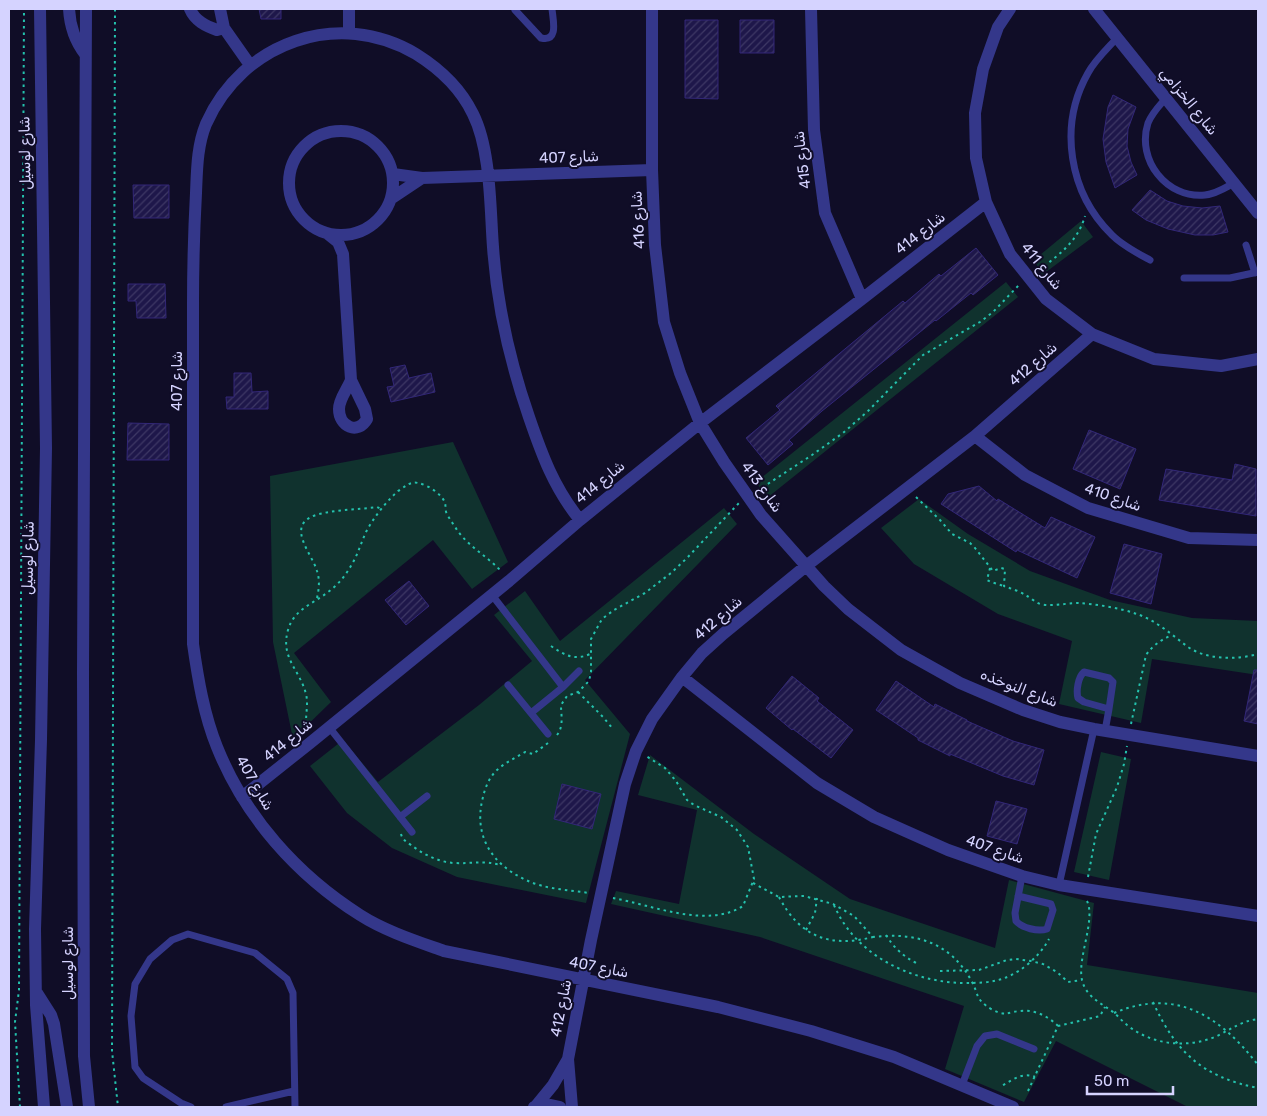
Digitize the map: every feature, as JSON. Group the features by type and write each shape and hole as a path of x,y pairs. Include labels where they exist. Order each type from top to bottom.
{"street":[{"name":"شارع لوسيل","path":"40,9 46,448 35,929 38,1038 44,1107"},
{"path":"69,9 72,30 79,47 85,54"},
{"name":"شارع لوسيل","path":"86,9 83,703 84,1056 90,1104"},
{"path":"190,9 200,22 217,30 224,28"},
{"path":"220,9 224,28 250,66"},
{"path":"348,33 349,9"},
{"name":"شارع 416","path":"652,9 652,170 656,245 664,322 680,373 700,423"},
{"name":"شارع 415","path":"811,9 814,130 825,213 862,299"},
{"name":"شارع 411","path":"1010,9 998,28 983,69 975,113 976,158 986,202 1010,254 1046,299 1092,334 1154,359 1221,366 1258,359"},
{"name":"شارع الخزامي","path":"1094,9 1258,213"},
{"name":"شارع 407","path":"580,520 561,495 552,478 518,383 498,295 488,176 479,127 459,91 428,62 401,45 369,35 348,33 319,36 293,42 270,52 250,66 233,82 216,105 201,138 198,153 194,232 193,644 202,695 216,746 242,797 260,823 297,866 317,884 361,916 405,937 444,950 718,1007 811,1031 894,1057 1013,1107"},
{"path":"343,254 351,242 385,212 392,198 394,186 390,165 381,149 358,134 340,131 322,135 306,145 295,159 290,177 291,196 298,212 304,220 338,242 343,254 351,380"},
{"name":"شارع 407","path":"488,176 652,170"},
{"path":"393,174 422,178 488,176"},
{"path":"392,198 422,178"},
{"name":"شارع 414","path":"242,797 492,595 580,520 700,423 986,202"},
{"path":"328,234 351,235 362,232"},
{"name":"شارع 412","path":"572,1107 568,1059 583,980 625,784 636,750 652,719 702,653 723,634 806,566 975,436 1092,334"},
{"name":"شارع 413","path":"700,423 724,462 761,515 806,566"},
{"name":"شارع 410","path":"975,436 1025,475 1088,508 1189,538 1258,540"},
{"name":"شارع النوخذه","path":"806,566 848,610 901,650 927,666 1023,710 1060,722 1099,730 1258,756"},
{"name":"شارع 407","path":"682,677 817,783 874,817 948,850 1022,876 1059,885 1258,916"},
{"path":"37,993 51,1015 54,1024 67,1107"},
{"path":"35,1107 31,1058 34,1044 38,1038"},
{"name":"شارع 412","path":"535,1107 553,1085 568,1059"},
{"path":"535,1107 551,1105 560,1107"}],"lane":[{"path":"516,9 541,38 546,39 551,38 554,34 552,9"},
{"path":"1117,38 1088,72 1079,92 1070,136 1072,158 1077,180 1088,204 1101,223 1130,250 1150,260"},
{"path":"1166,98 1155,110 1148,124 1145,139 1147,154 1155,171 1163,181 1175,189 1190,194 1206,195 1220,191 1234,183"},
{"path":"1184,278 1230,278 1257,272 1246,245"},
{"path":"492,595 563,687"},
{"path":"530,713 563,687 579,671"},
{"path":"1059,885 1099,730 1109,708 1114,684 1111,680 1086,672 1083,673 1080,677 1077,692 1078,698 1084,702 1109,708"},
{"path":"508,684 548,734"},
{"path":"329,727 412,832"},
{"path":"403,820 427,796"},
{"path":"1018,896 1051,904 1053,908 1047,929 1041,930 1018,924 1014,916 1018,896 1022,876"},
{"path":"191,1107 181,1103 142,1078 134,1067 131,1016 135,984 150,959 172,940 188,934 255,953 287,979 293,993 295,1107"},
{"path":"962,1085 979,1042 985,1036 997,1034 1034,1049"},
{"path":"226,1107 294,1091"}],"path":[{"path":"20,1107 15,1022 19,990 24,9"},
{"path":"116,9 112,1051 118,1107"},
{"path":"1029,278 1069,246 1079,232 1088,204"},
{"path":"748,496 843,433 923,355 980,322 993,312 1018,286"},
{"path":"310,743 305,722 306,694 290,662 286,640 288,628 306,605 338,584 348,570 367,531 387,501 412,483 427,487 443,499 446,513 466,541 476,551 496,565 509,581"},
{"path":"907,488 952,534 975,548 993,571 1001,568 1005,569 1004,586"},
{"path":"316,600 319,588 318,573 301,539 305,522 315,516 342,510 378,507 381,509"},
{"path":"990,568 987,580 1026,595 1038,603 1055,606 1093,604 1136,613 1160,626 1189,647 1201,653 1238,658 1258,654"},
{"path":"1172,635 1152,646 1146,655 1124,764 1117,787 1096,834 1085,897 1089,906 1081,967 1082,980 1087,992 1127,1025 1143,1035 1177,1045 1212,1038 1247,1020 1258,1019"},
{"path":"551,646 562,654 572,657 582,658 590,654"},
{"path":"578,692 613,729"},
{"path":"403,820 398,828 402,838 419,851 441,861 454,863 487,861 503,865"},
{"path":"753,883 779,897 794,920 806,930 831,941 858,941 886,935 901,935 924,939 937,945 956,960 973,983 975,992 980,1000 992,1010 1008,1015 1023,1010 1040,1013 1058,1026 1100,1016 1105,1007"},
{"path":"779,897 804,896 817,898 833,904 854,916 873,937"},
{"path":"806,930 813,920 817,898"},
{"path":"833,904 840,919 858,941 875,955 893,966 934,980 973,983 998,981 1015,974 1043,950 1051,932"},
{"path":"886,935 899,952 916,964"},
{"path":"940,971 979,970 1008,960 1031,961 1043,964 1057,972 1068,982 1082,980"},
{"path":"1114,1013 1139,1004 1153,1002 1193,1009 1211,1018 1227,1031 1258,1065"},
{"path":"1153,1002 1163,1025 1177,1045 1190,1058 1222,1078 1240,1085 1258,1088"},
{"path":"1028,1091 1058,1026"},
{"path":"1003,1085 1022,1075 1028,1074 1035,1077"}],"green space":[{"path":"1081,221 1093,237 1042,275 1034,260"},
{"path":"1006,282 1018,297 767,498 756,482"},
{"path":"453,442 508,562 472,589 433,540 294,653 331,702 293,739 273,642 270,476"},
{"path":"919,499 968,534 1030,571 1110,600 1192,618 1258,621 1258,675 1152,659 1141,723 1059,704 1072,641 998,614 914,564 881,528"},
{"path":"724,508 737,524 585,680 630,734 586,903 457,877 392,848 347,813 310,766 343,740 378,782 479,705 532,661 494,615 525,591 560,641"},
{"path":"1101,752 1131,759 1109,880 1074,872"},
{"path":"650,755 754,834 850,899 995,948 1009,880 1094,903 1087,965 1258,993 1258,1107 1188,1107 1056,1041 1024,1102 945,1069 964,1006 760,937 611,904 616,891 679,904 697,810 638,795"}],"building":[{"path":"259,9 281,9 281,19 261,19"},
{"path":"685,20 718,20 718,99 685,98"},
{"path":"740,20 774,20 774,53 740,53"},
{"path":"1113,95 1136,107 1128,129 1127,146 1137,175 1115,188 1106,162 1103,139 1108,107"},
{"path":"133,185 169,185 169,218 134,218"},
{"path":"1150,190 1167,201 1183,206 1202,208 1220,206 1228,232 1213,235 1195,235 1168,229 1146,220 1132,210"},
{"path":"976,248 998,275 973,295 971,293 935,320 822,411 789,440 793,444 768,465 746,438 780,410 776,406 903,301 905,303 939,274 941,276"},
{"path":"128,284 165,284 166,318 137,318 136,301 128,301"},
{"path":"405,365 409,378 431,373 435,392 391,402 387,387 394,386 390,368"},
{"path":"234,373 251,373 252,392 268,391 268,409 227,409 226,397 234,397"},
{"path":"128,423 169,424 169,460 127,460"},
{"path":"1089,430 1136,449 1120,489 1073,469"},
{"path":"1235,464 1256,469 1256,516 1159,500 1166,469 1232,480"},
{"path":"979,486 997,501 998,499 1045,528 1051,517 1095,537 1077,578 1017,550 1016,552 941,504 948,494"},
{"path":"1124,544 1162,554 1151,604 1110,593"},
{"path":"409,581 429,606 406,625 385,600"},
{"path":"1254,670 1258,670 1258,724 1244,721"},
{"path":"792,676 819,698 817,701 853,730 831,758 792,730 766,708"},
{"path":"896,681 934,707 935,704 967,721 1013,741 1044,750 1034,785 1003,776 950,754 950,756 918,740 918,738 876,710"},
{"path":"562,784 601,794 592,829 554,819"},
{"path":"996,801 1027,809 1017,844 987,836"}]}
